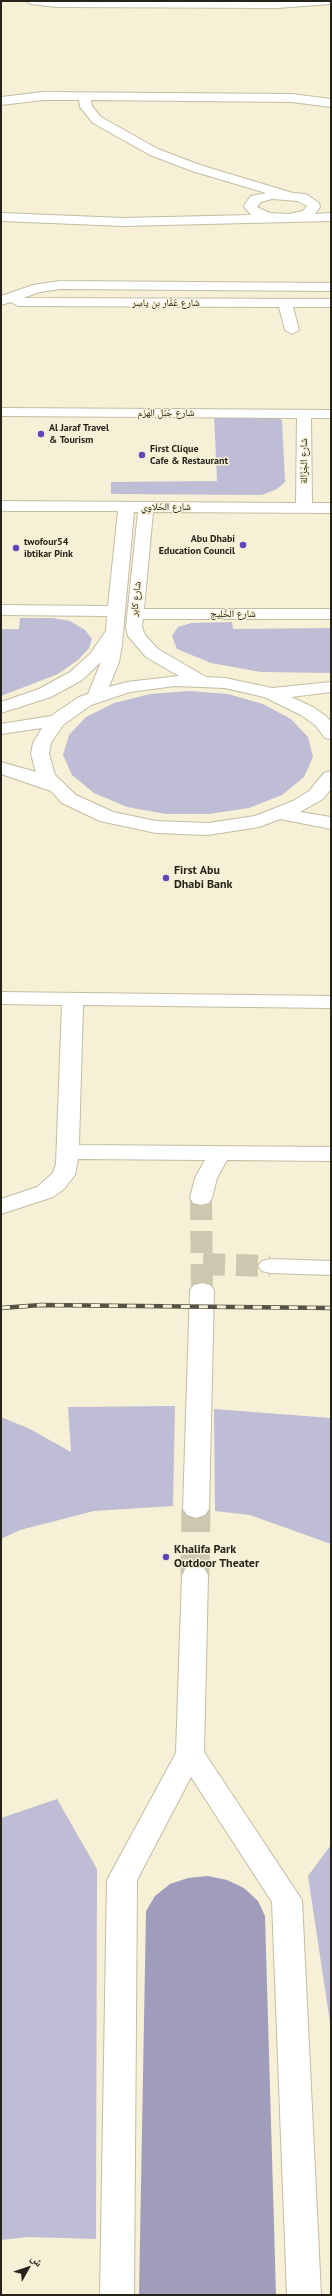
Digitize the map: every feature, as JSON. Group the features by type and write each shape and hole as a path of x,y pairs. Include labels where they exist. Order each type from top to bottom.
{"street":[{"path":"31,1 56,4 277,5 331,1"},
{"path":"1,101 43,96 84,96 292,98 331,103"},
{"path":"84,96 86,107 97,120 117,133 161,154 196,168 296,196 323,201"},
{"path":"190,221 235,212 251,203 272,195 296,196 313,203 314,207 307,214 290,218 259,214 250,207 251,203 250,190 241,183 226,176"},
{"path":"1,217 124,222 331,217"},
{"path":"1,301 38,288 60,285 331,287"},
{"name":"شارع عَمَّار بن ياسِر","path":"1,301 331,303"},
{"path":"285,303 292,330"},
{"name":"شارع جَبَل الهَزم","path":"1,412 331,414"},
{"name":"شارع الجَزَالة","path":"304,414 304,508"},
{"name":"شارع الحَلاوِي","path":"1,506 331,508"},
{"name":"شارع كابر","path":"96,697 110,662 126,506"},
{"name":"شارع كابر","path":"146,507 134,614 134,627 143,645 152,653 200,681"},
{"path":"1,610 114,619 97,656 76,676 45,693 1,708"},
{"name":"شارع الخَلِيج","path":"134,614 331,614"},
{"path":"331,734 321,722 308,711 270,694 248,687 200,681 150,683 126,687 96,697 69,711 56,722 42,743 40,754 44,771 56,787 69,799 94,811 130,823 156,827 182,829 222,828 259,821 281,814 316,795 331,777"},
{"path":"270,694 331,687"},
{"path":"1,729 56,722"},
{"path":"1,768 19,772 56,787"},
{"path":"281,814 331,823"},
{"path":"1,998 331,1002"},
{"path":"1,1207 31,1198 56,1184 64,1175 68,1164 67,1154 73,999"},
{"path":"67,1154 73,1152 331,1154"},
{"path":"201,1198 206,1178 220,1153"},
{"path":"270,1266 331,1268"},
{"path":"196,1508 202,1290"},
{"path":"117,2295 122,1880 190,1753 195,1575"},
{"path":"190,1753 287,1900 304,2295"}],"shaded area":[{"path":"214,414 272,415 282,420 285,482 277,489 262,495 111,494 111,482 217,481"},
{"path":"20,618 53,618 70,621 85,630 92,639 89,648 78,660 58,674 1,696 1,629 19,629"},
{"path":"232,622 233,629 331,628 331,673 261,672 211,663 177,649 172,636 178,627 191,623"},
{"path":"189,691 228,694 263,704 291,719 308,737 313,757 304,777 282,795 249,808 209,814 166,814 127,807 94,793 72,775 63,755 69,735 86,717 114,703 150,694"},
{"path":"175,1406 173,1506 94,1511 20,1530 1,1539 1,1417 30,1429 71,1452 68,1407"},
{"path":"214,1409 331,1418 331,1544 250,1515 215,1511"},
{"path":"57,1799 97,1869 96,2239 27,2237 1,2240 1,1818"},
{"path":"331,1845 331,2029 308,1876"},
{"path":"208,1876 227,1880 244,1888 258,1901 265,1916 276,2295 139,2295 146,1911 155,1896 170,1884 188,1878"}],"tunnel":[{"path":"201,1198 202,1290"},
{"path":"203,1264 270,1266"},
{"path":"195,1575 196,1509"}],"railway":[{"path":"1,1308 41,1305 331,1308"}],"place":[{"name":"Al Jaraf Travel & Tourism","path":"41,434"},
{"name":"First Clique Cafe & Restaurant","path":"142,455"},
{"name":"Abu Dhabi Education Council","path":"243,545"},
{"name":"twofour54 ibtikar Pink","path":"16,548"},
{"name":"First Abu Dhabi Bank","path":"166,878"},
{"name":"Khalifa Park Outdoor Theater","path":"166,1557"}]}
